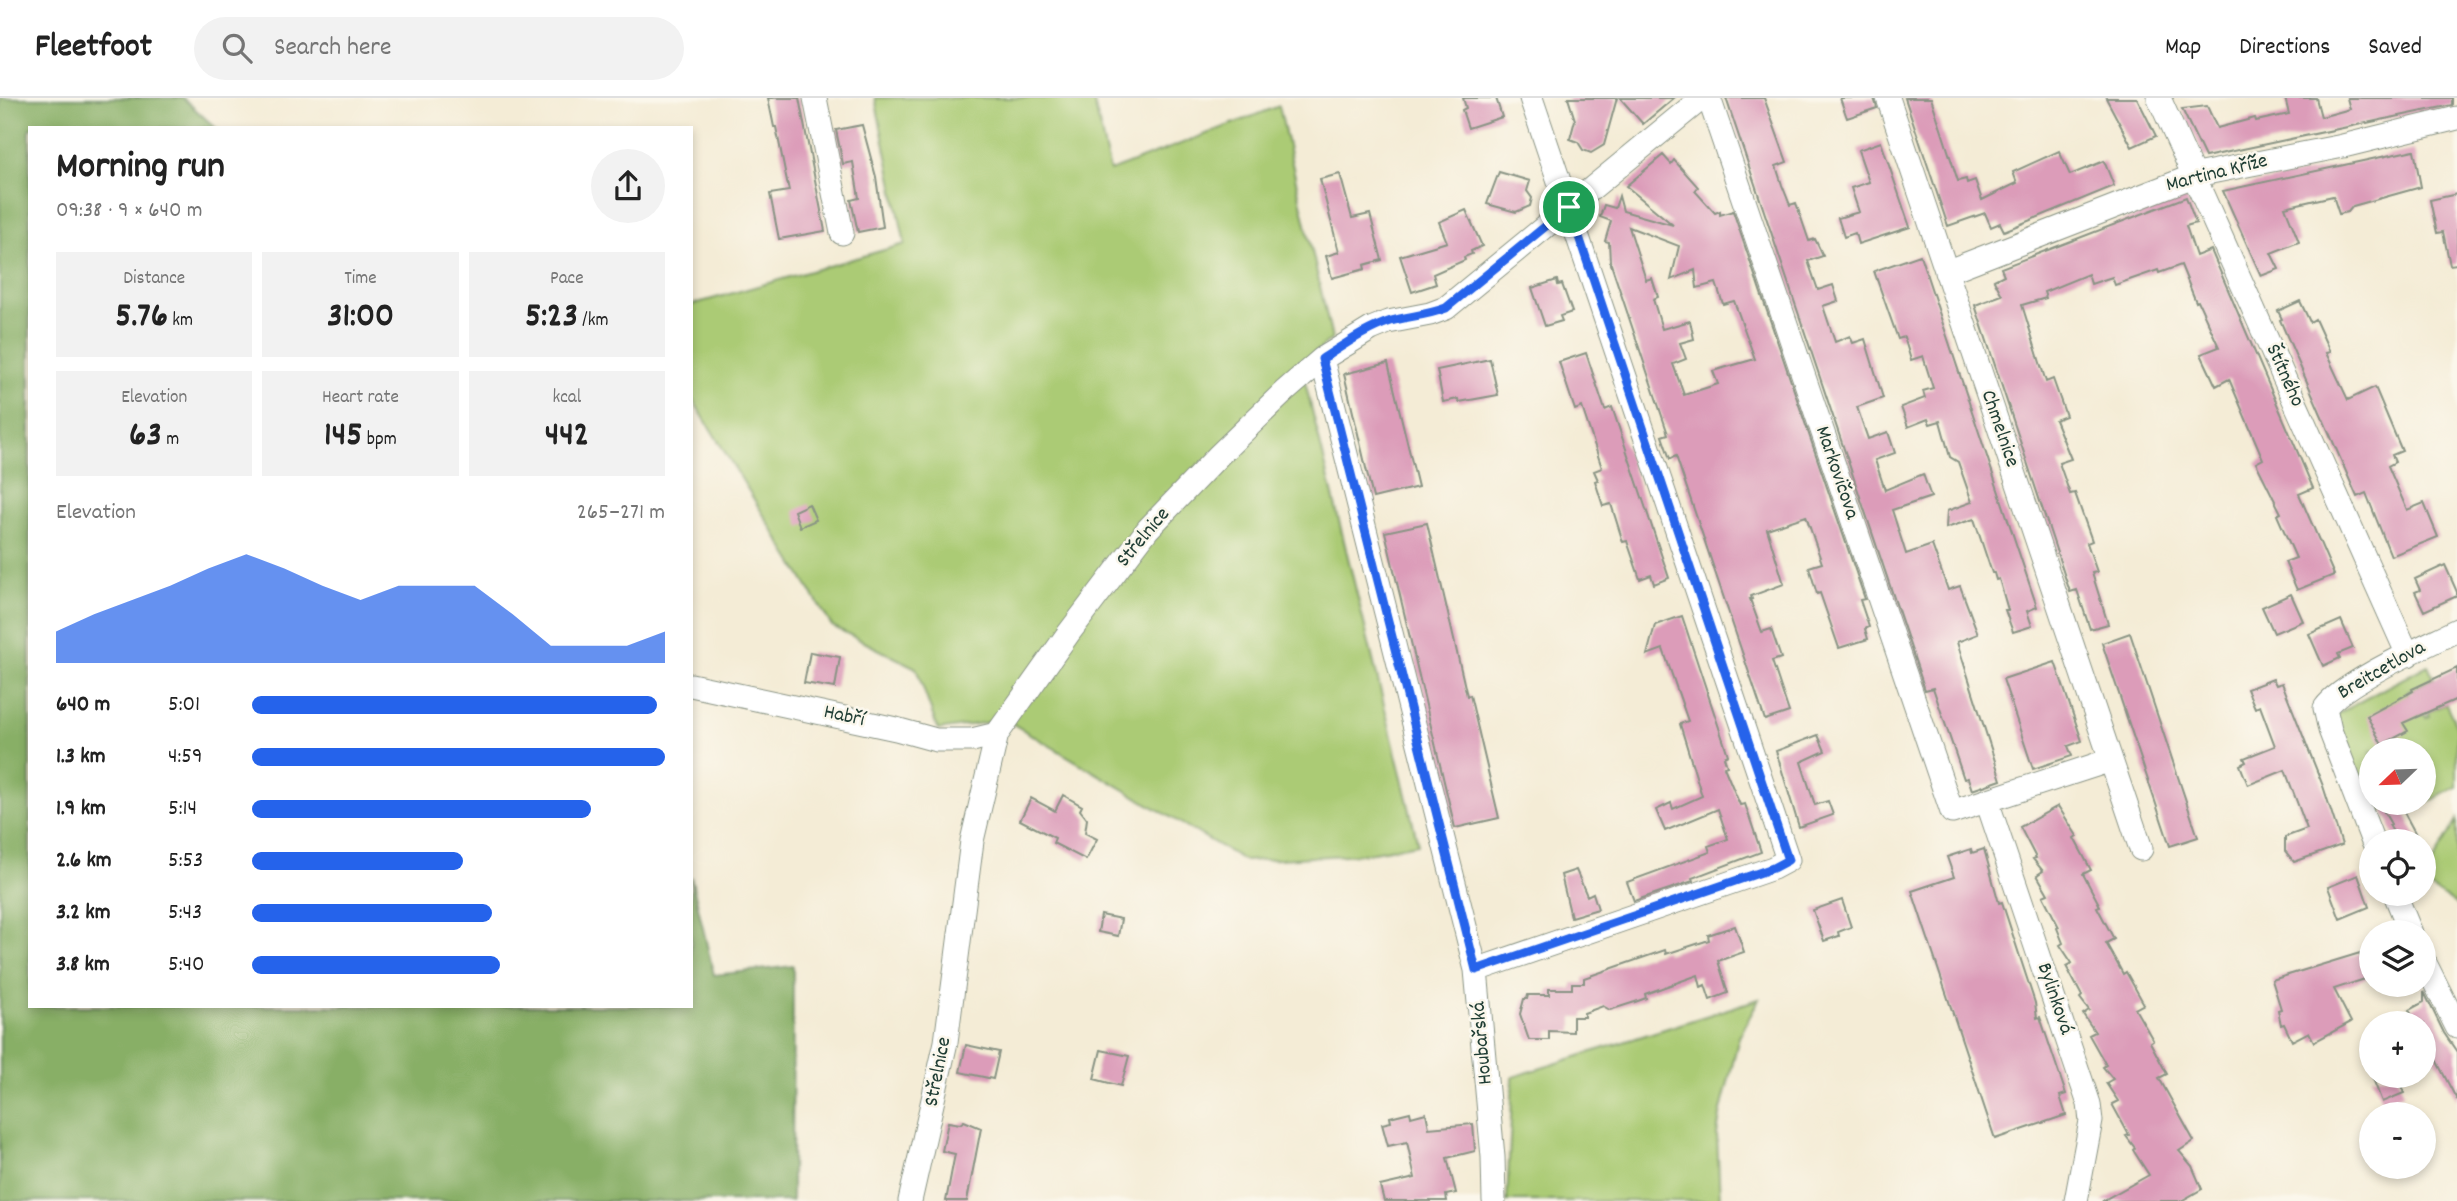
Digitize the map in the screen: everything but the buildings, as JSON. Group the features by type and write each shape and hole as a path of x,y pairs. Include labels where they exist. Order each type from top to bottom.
{"street":[{"path":"816,98 842,233"},
{"path":"1476,970 1773,868 1788,860 1531,98"},
{"name":"Střelnice","path":"910,1201 946,1042 972,841 997,734 1068,634 1149,529 1219,455 1322,359 1371,329 1388,322 1446,308 1702,98"},
{"name":"Markovičova","path":"1709,98 1951,813 1987,801"},
{"name":"Chmelnice","path":"1888,98 2141,849"},
{"name":"Štítného","path":"2160,98 2408,655"},
{"name":"Martina Kříže","path":"1946,272 2196,175 2343,146 2457,118"},
{"name":"Houbařská","path":"1322,359 1476,970 1493,1157 1494,1201"},
{"name":"Breitcetlova","path":"2368,829 2330,730 2325,708 2333,697 2457,630"},
{"name":"Habří","path":"693,685 936,740 972,740 997,734"},
{"path":"1987,801 2111,761"},
{"name":"Bylinková","path":"1987,801 2089,1104 2091,1121 2076,1201"},
{"path":"2436,985 2457,1027"}],"green space":[{"path":"0,98 183,98 214,126 28,126 28,1008 693,1008 693,886 714,975 793,966 792,1201 0,1201"},
{"path":"875,98 1093,98 1110,171 1279,106 1332,339 1301,365 1418,844 1362,854 1245,861 1013,724 996,721 938,730 916,668 832,626 693,400 693,304 905,244"},
{"path":"2428,665 2434,678 2407,692 2419,716 2430,716 2428,712 2446,704 2457,727 2457,787 2436,798 2436,738 2359,738 2359,782 2335,715"},
{"path":"2457,820 2457,905 2436,892 2436,857"},
{"path":"1759,999 1739,1037 1720,1115 1717,1135 1720,1201 1507,1201 1513,1077"}],"route":[{"path":"1569,207 1788,860 1773,868 1476,970 1322,359 1371,329 1388,322 1446,308 1569,207"}]}
